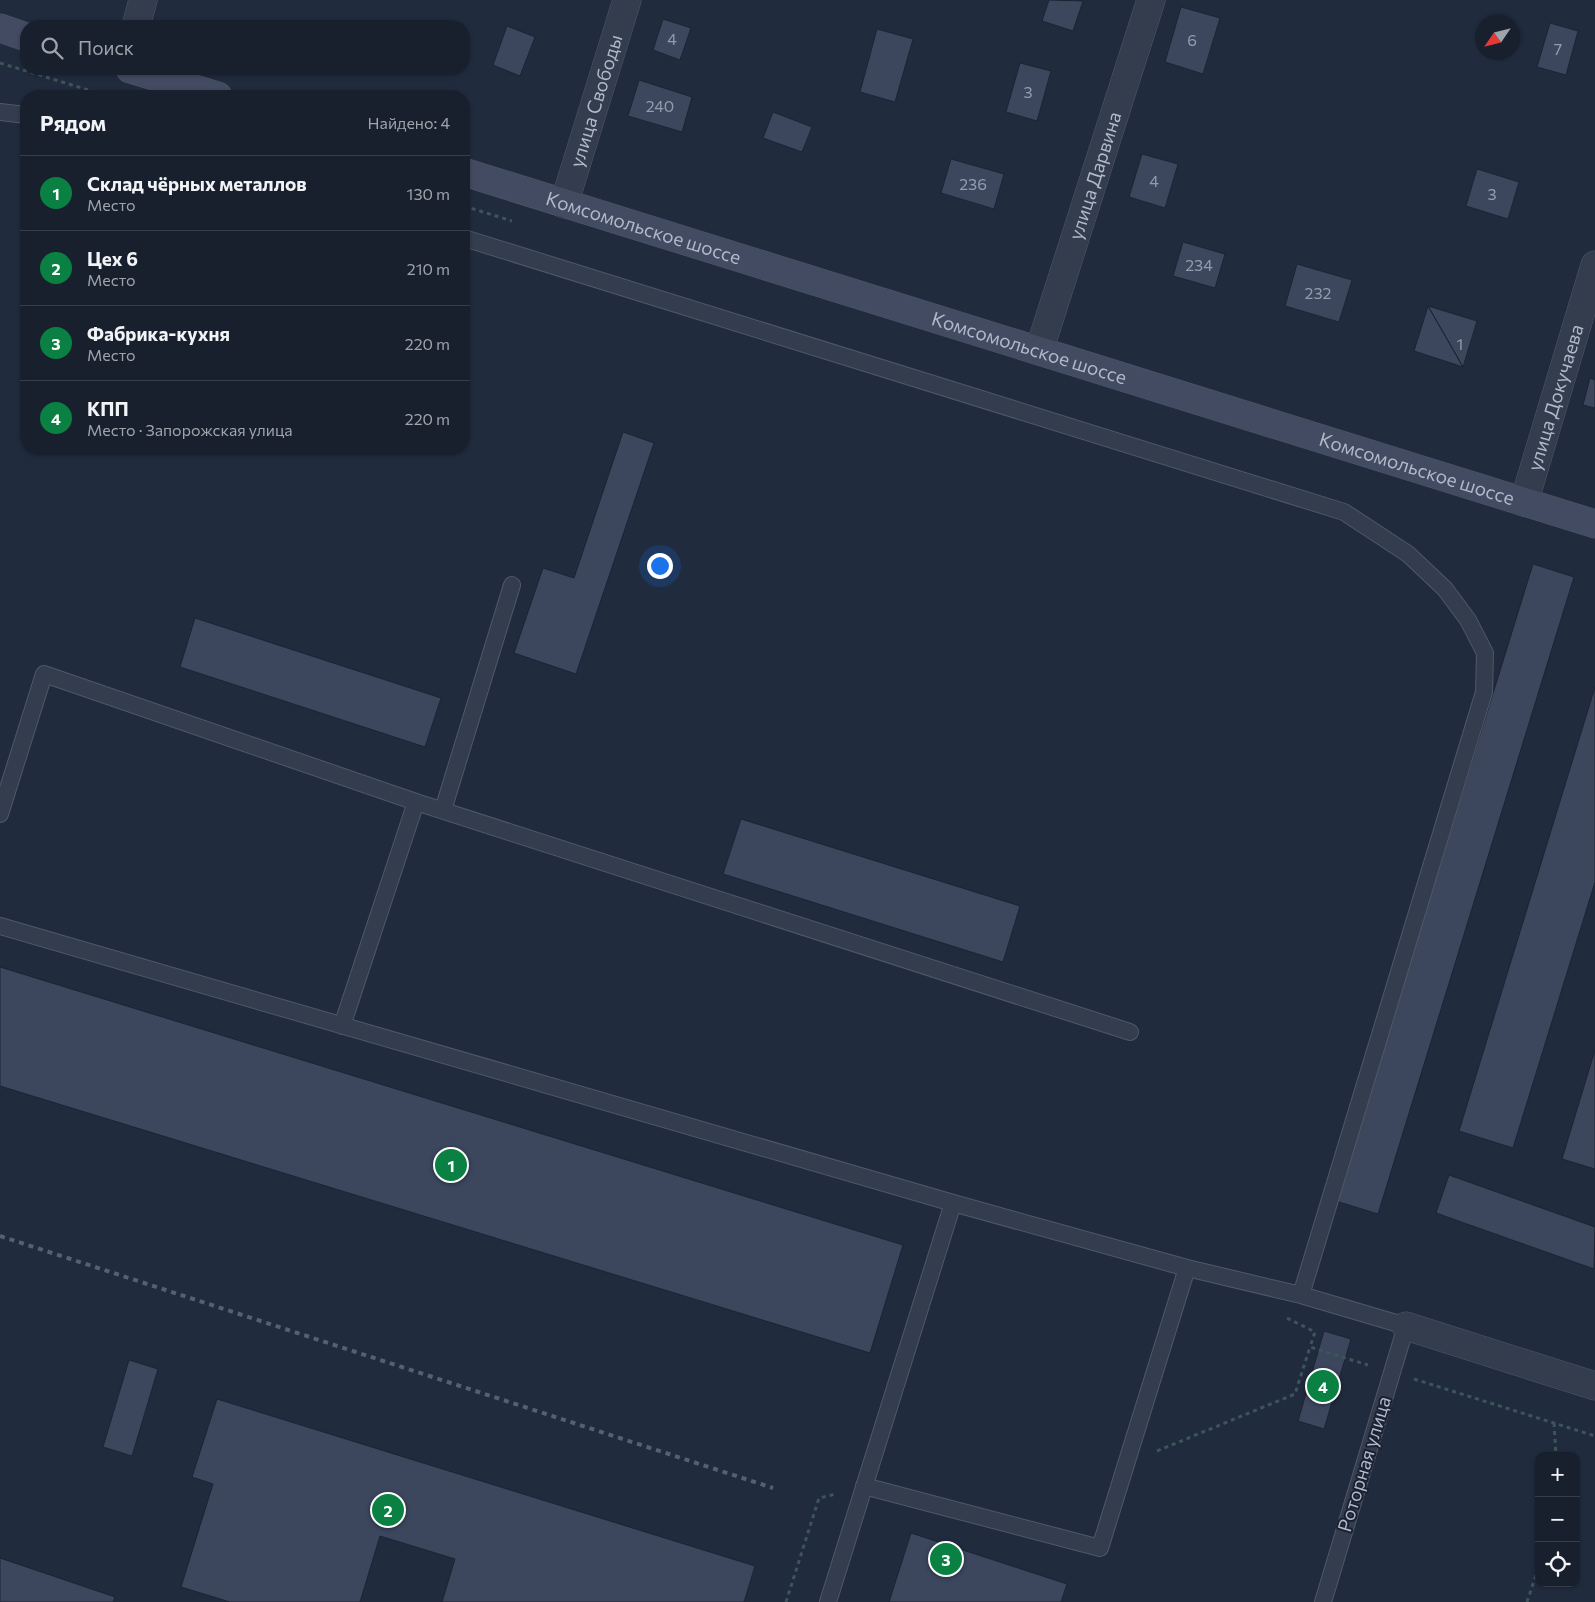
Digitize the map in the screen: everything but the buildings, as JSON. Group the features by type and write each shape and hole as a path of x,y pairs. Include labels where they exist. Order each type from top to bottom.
{"main road":[{"path":"0,28 20,35"},
{"path":"150,75 198,90"},
{"name":"Комсомольское шоссе","path":"470,174 1595,524"}],"street":[{"path":"138,20 143,0"},
{"name":"улица Свободы","path":"564,204 627,0"},
{"name":"улица Дарвина","path":"1039,351 1151,0"},
{"name":"улица Докучаева","path":"1524,502 1595,265"},
{"path":"1406,1326 1595,1386"}],"lane":[{"path":"0,112 20,114"},
{"path":"470,240 1344,512 1408,554 1445,589 1468,620 1485,653 1484,692 1301,1295"},
{"path":"443,810 512,585"},
{"path":"0,814 44,674 416,802 1130,1032"},
{"path":"342,1026 416,802"},
{"path":"0,926 953,1203 1187,1268 1301,1295 1406,1326"},
{"path":"828,1602 953,1203"},
{"path":"864,1486 1100,1548 1187,1268"},
{"name":"Роторная улица","path":"1323,1602 1384,1370 1406,1326"}],"path":[{"path":"0,63 20,69"},
{"path":"39,75 88,90"},
{"path":"1126,1463 1295,1394 1310,1347 1595,1436"},
{"path":"1554,1423 1556,1452"},
{"path":"786,1602 819,1498 864,1486"},
{"path":"1527,1602 1535,1578"}],"railway":[{"path":"0,1236 773,1488"}],"place":[{"name":"Склад чёрных металлов","path":"451,1165"},
{"name":"КПП","path":"1323,1386"},
{"name":"Цех 6","path":"388,1510"},
{"name":"Фабрика-кухня","path":"946,1559"}]}
